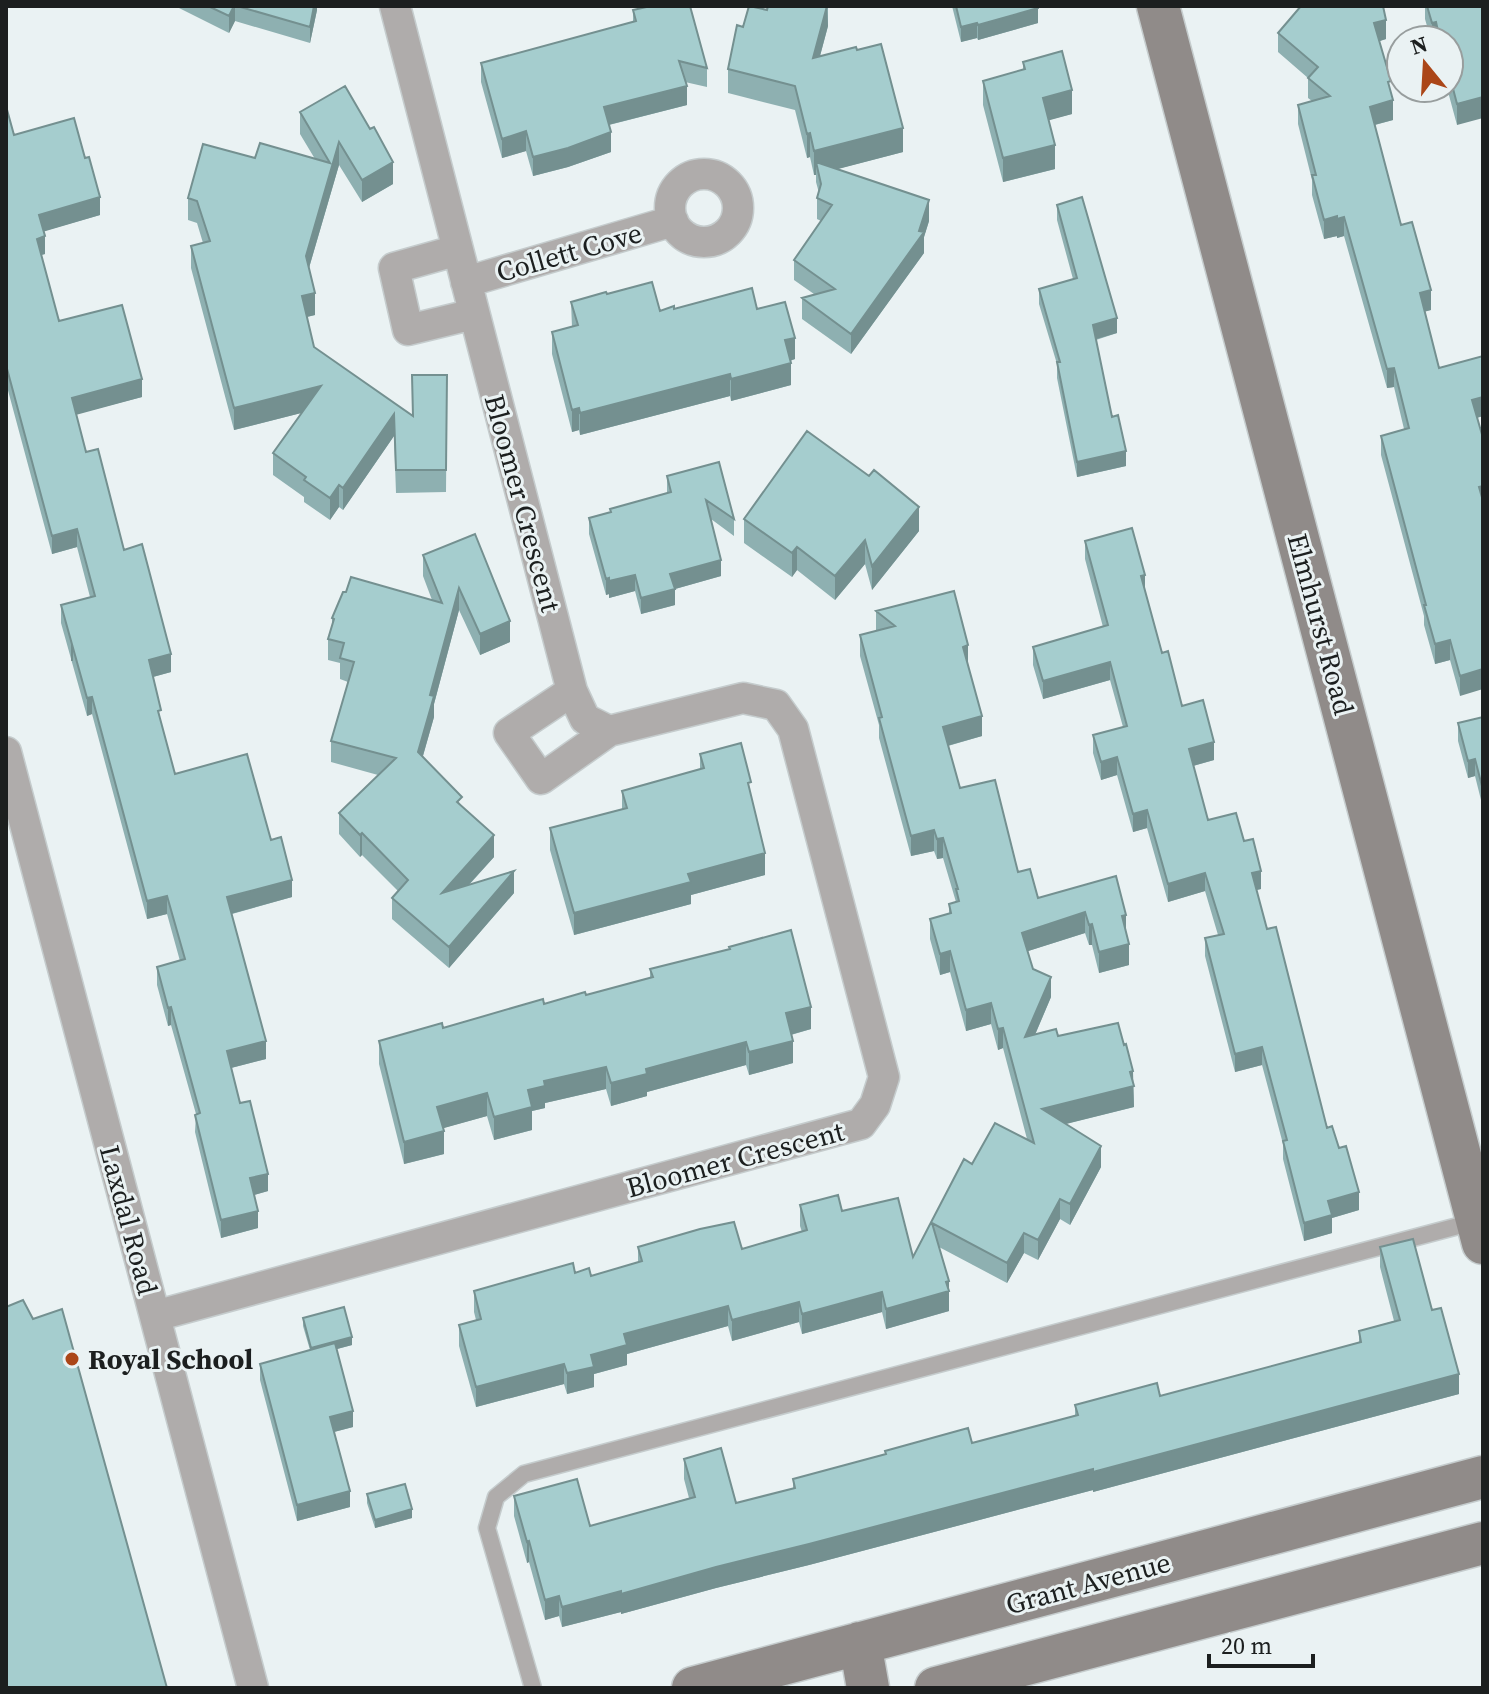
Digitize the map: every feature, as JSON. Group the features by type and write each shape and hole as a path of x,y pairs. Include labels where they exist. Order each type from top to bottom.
{"main road":[{"name":"Elmhurst Road","path":"1158,6 1480,1232"},
{"name":"Grant Avenue","path":"693,1688 1483,1477"},
{"path":"936,1688 1483,1543"},
{"path":"860,1643 868,1688"}],"street":[{"name":"Bloomer Crescent","path":"395,6 572,691 585,719 609,731"},
{"name":"Collett Cove","path":"466,282 673,221"},
{"path":"458,250 394,268 408,330 474,314"},
{"name":"Bloomer Crescent","path":"155,1316 861,1124 875,1105 884,1077 793,729 776,705 743,698 609,731 541,779 509,733 572,691"},
{"name":"Laxdal Road","path":"6,752 253,1688"}],"lane":[{"path":"533,1688 487,1528 496,1497 524,1474 1480,1232"}],"building":[{"path":"208,6 234,6 229,16"},
{"path":"237,6 314,6 310,27"},
{"path":"651,6 690,6 707,68 679,61 687,86 604,107 611,132 568,148 533,157 526,131 502,139 481,63 636,21 633,10"},
{"path":"749,6 767,10 768,6 827,6 813,58 881,44 903,128 814,151 795,86 728,69 737,25 743,27"},
{"path":"956,6 1038,6 1038,8 961,27"},
{"path":"1301,6 1383,6 1386,20 1374,23 1385,61 1385,102 1370,107 1401,225 1412,222 1431,290 1420,293 1439,368 1483,356 1483,397 1472,400 1483,438 1483,486 1479,487 1483,501 1483,669 1460,676 1450,640 1435,644 1381,436 1409,428 1394,368 1387,369 1344,217 1324,220 1312,175 1316,175 1298,105 1330,96 1308,78 1318,67 1278,33"},
{"path":"1427,6 1483,6 1483,97 1465,102 1465,24 1432,23"},
{"path":"1062,51 1072,90 1043,98 1055,145 1003,158 983,81 1025,69 1023,62"},
{"path":"345,86 370,129 374,127 393,162 362,180 339,142 306,256 315,293 302,296 314,347 413,416 412,375 447,375 446,470 396,470 394,414 343,488 339,485 330,498 273,453 321,386 234,408 191,246 210,241 197,201 188,198 203,144 255,158 260,143 330,163 300,112"},
{"path":"6,106 14,135 74,118 100,197 39,215 45,236 37,239 59,321 122,305 142,379 72,398 86,452 98,449 124,550 142,544 171,654 149,660 161,710 158,711 175,774 247,754 271,840 281,837 292,880 227,897 266,1041 227,1051 240,1103 250,1101 268,1174 250,1178 258,1211 221,1220 195,1115 200,1113 157,967 185,959 167,896 147,901 92,697 87,698 61,605 95,596 77,529 52,536 6,365"},
{"path":"816,162 929,200 919,231 924,232 851,334 802,298 835,289 794,260 832,205 817,198 821,184"},
{"path":"1082,197 1117,318 1093,325 1112,417 1118,415 1126,451 1077,462 1057,362 1060,362 1039,289 1077,278 1057,205"},
{"path":"652,282 660,311 752,288 757,309 785,302 795,338 785,340 791,363 731,379 730,374 580,413 579,408 572,410 552,332 578,325 571,302"},
{"path":"807,431 869,476 874,470 919,507 872,566 865,540 835,576 797,547 792,553 744,519"},
{"path":"719,462 734,519 706,500 721,560 670,574 675,589 641,598 635,575 606,579 589,518 671,492 667,476"},
{"path":"1132,528 1145,575 1141,576 1162,653 1168,651 1182,706 1203,700 1214,742 1189,749 1208,820 1236,813 1244,841 1253,839 1261,871 1252,873 1267,929 1276,927 1327,1128 1332,1126 1339,1148 1346,1146 1359,1192 1328,1201 1332,1215 1304,1223 1283,1141 1287,1140 1262,1047 1235,1054 1205,938 1224,934 1205,873 1168,884 1147,810 1133,814 1117,757 1101,762 1093,735 1127,726 1110,662 1043,681 1033,647 1108,625 1085,541"},
{"path":"475,534 510,621 480,634 459,588 418,752 462,797 457,802 494,835 442,893 514,871 449,947 392,898 408,880 339,813 396,758 331,741 354,662 340,658 344,643 328,639 332,618 351,577 442,603 423,555"},
{"path":"954,591 968,645 963,647 982,716 943,727 960,788 995,780 1018,872 1030,869 1038,898 1116,876 1126,915 1122,916 1129,944 1099,952 1092,924 1089,925 1085,912 1022,933 1033,969 1051,977 1025,1037 1056,1029 1058,1036 1118,1023 1133,1071 1130,1072 1134,1086 1042,1109 1101,1146 1070,1204 1060,1199 1038,1240 1024,1233 1007,1263 932,1223 949,1281 946,1282 949,1291 886,1309 882,1292 802,1314 799,1302 732,1320 728,1306 624,1334 627,1345 591,1355 594,1367 567,1373 564,1364 476,1387 459,1325 481,1319 474,1291 573,1263 575,1273 589,1268 591,1276 642,1261 638,1247 734,1222 742,1249 807,1230 800,1205 838,1195 842,1211 898,1198 913,1257 964,1159 972,1164 995,1123 1034,1143 1003,1028 998,1029 991,1003 966,1010 950,951 940,954 930,919 951,913 949,904 959,901 958,889 943,838 937,839 934,830 911,836 860,635 895,626 876,611"},
{"path":"1483,717 1483,790 1475,759 1468,761 1458,723"},
{"path":"741,743 765,853 688,874 691,882 574,913 550,828 627,808 622,791 704,768 700,754"},
{"path":"791,930 811,1007 786,1013 793,1041 749,1052 746,1042 646,1069 647,1074 611,1083 606,1067 544,1081 545,1086 528,1090 532,1107 494,1117 487,1093 437,1107 444,1131 404,1142 379,1041 442,1023 443,1028 543,999 544,1004 653,977 650,969"},
{"path":"1413,1239 1432,1310 1441,1308 1459,1374 621,1594 621,1591 562,1607 559,1596 545,1600 514,1496 577,1479 590,1526 695,1497 684,1459 721,1448 736,1503 795,1488 793,1479 968,1428 972,1443 1078,1415 1075,1405 1157,1383 1160,1396 1361,1342 1359,1331 1400,1320 1380,1247"},
{"path":"23,1300 33,1319 62,1309 167,1688 6,1688 6,1307"},
{"path":"344,1307 352,1337 311,1348 303,1318"},
{"path":"335,1343 353,1411 330,1417 350,1491 297,1505 260,1364"},
{"path":"405,1484 412,1509 375,1520 367,1494"}],"place":[{"name":"Royal School","path":"72,1359"}]}
